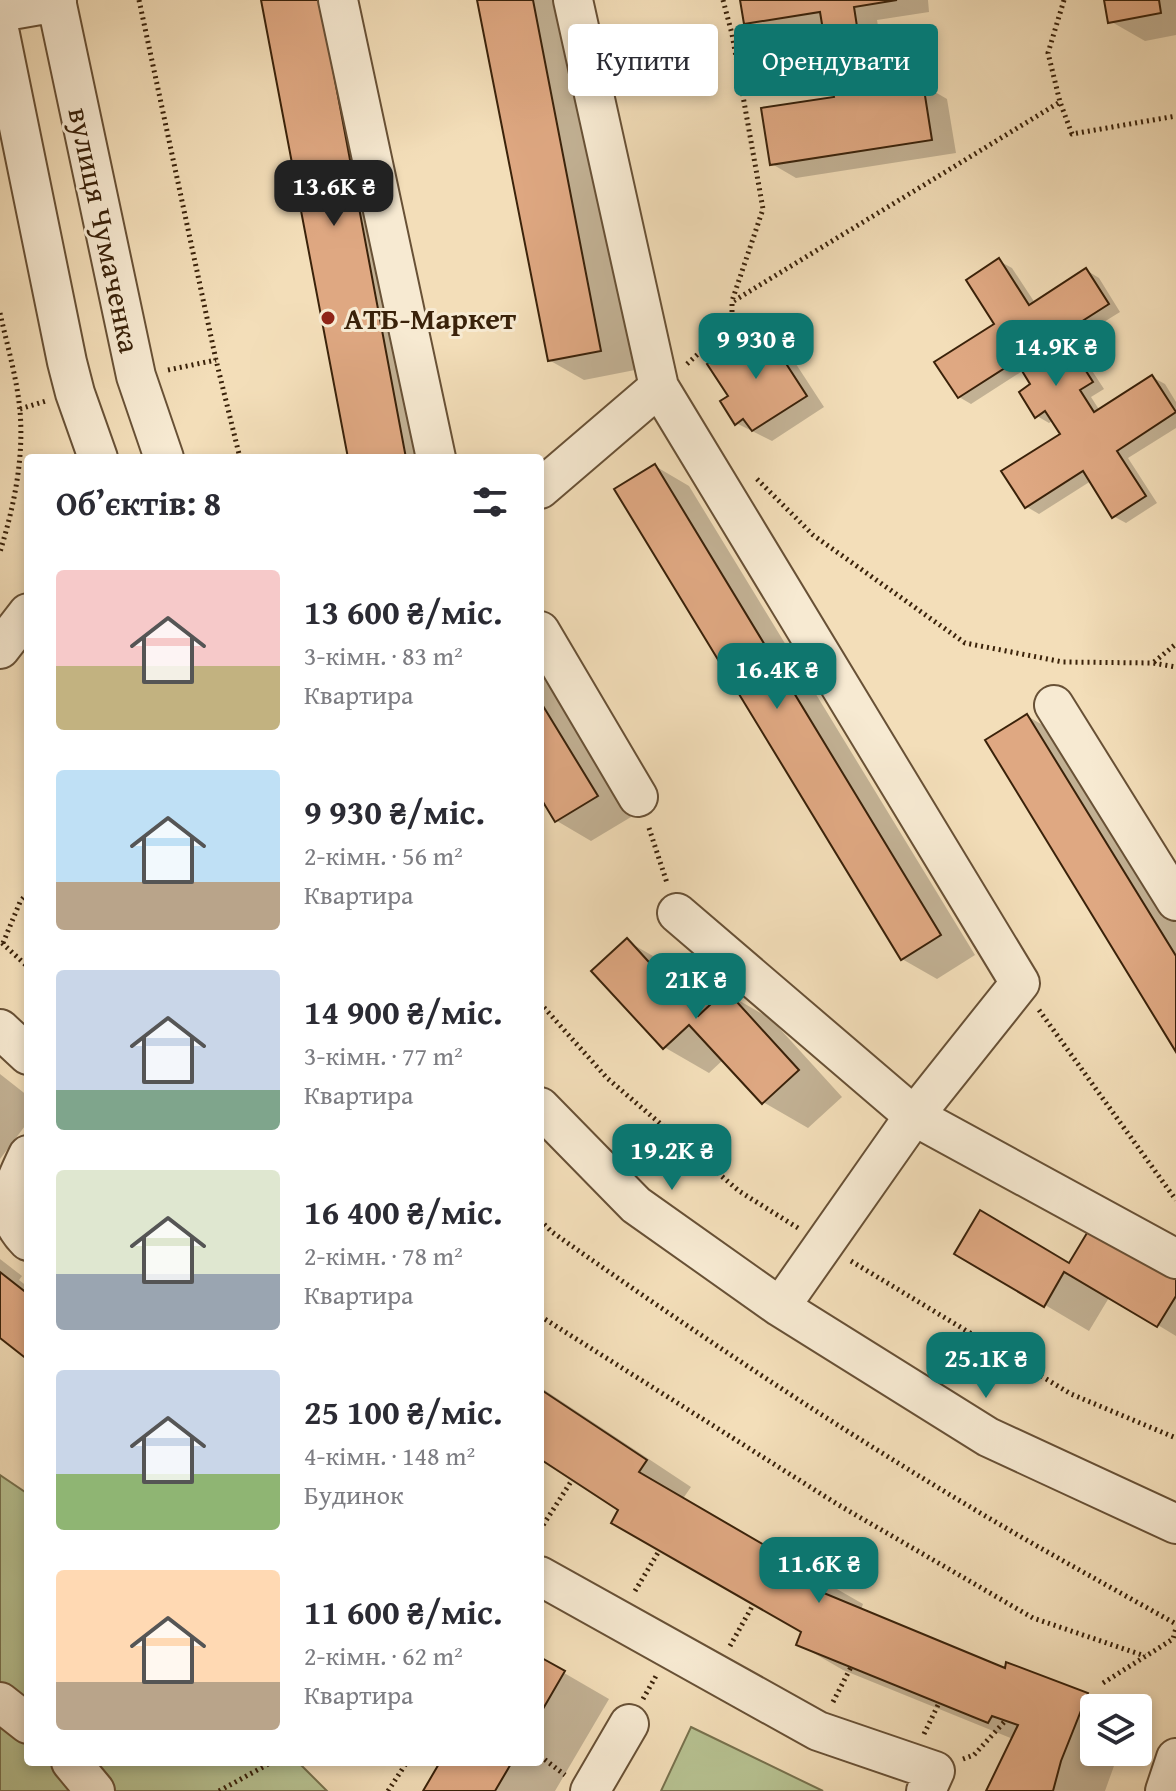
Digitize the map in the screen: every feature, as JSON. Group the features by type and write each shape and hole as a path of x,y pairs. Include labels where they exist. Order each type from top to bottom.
{"street":[{"path":"338,0 435,454"},
{"path":"573,0 659,387 1020,983 914,1116 780,1307"},
{"path":"0,12 56,1"},
{"name":"вулиця Чумаченка","path":"56,1 136,376 163,454"},
{"name":"вулиця Чумаченка","path":"0,34 67,362 97,454"},
{"path":"544,486 659,387"},
{"path":"0,649 24,618"},
{"path":"544,638 638,797"},
{"path":"1054,705 1176,901"},
{"path":"677,913 914,1116 1176,1259"},
{"path":"0,1029 24,1051"},
{"path":"544,1111 636,1205 780,1307 988,1437 1176,1524"},
{"path":"24,1163 4,1203 4,1216 13,1231 24,1238"},
{"path":"544,1578 818,1731 930,1781"},
{"path":"0,1702 24,1721"},
{"path":"590,1791 629,1724"},
{"path":"1165,1791 1176,1758"},
{"path":"74,1766 95,1791"}],"path":[{"path":"139,0 239,454"},
{"path":"723,0 734,49"},
{"path":"1064,0 1048,53 1060,102 1072,134 1176,116"},
{"path":"659,387 732,323 732,302 763,209 743,96"},
{"path":"732,302 1060,102"},
{"path":"0,313 20,409 21,449 17,489 0,552"},
{"path":"164,371 216,360"},
{"path":"20,409 47,401"},
{"path":"751,470 759,483 813,535 965,643 1063,662 1153,663 1176,667"},
{"path":"1153,663 1176,644"},
{"path":"638,797 677,913"},
{"path":"24,897 1,942 24,963"},
{"path":"1020,983 1176,1200"},
{"path":"544,1224 643,1296 808,1406 1010,1530 1176,1626 1173,1639 1103,1683"},
{"path":"544,1319 837,1504 1033,1618 1145,1656"},
{"path":"544,1524 572,1480"},
{"path":"617,1620 659,1551"},
{"path":"715,1674 753,1605"},
{"path":"629,1724 671,1650"},
{"path":"930,1781 974,1755 1006,1720"},
{"path":"219,1791 265,1766"},
{"path":"388,1791 404,1766"}],"green space":[{"path":"0,1475 24,1491 24,1766 302,1766 327,1791 0,1791"},
{"path":"691,1727 823,1791 661,1791"}],"building":[{"path":"261,0 320,0 405,454 347,454"},
{"path":"477,0 533,0 601,351 548,361"},
{"path":"740,0 897,0 854,7 857,24 822,24 820,12 744,24"},
{"path":"1104,0 1159,0 1161,13 1108,23"},
{"path":"925,96 932,140 770,165 761,108 834,97"},
{"path":"999,258 1029,305 1086,268 1109,304 1051,341 1066,364 1077,357 1093,382 1080,390 1094,412 1152,375 1176,412 1117,451 1146,496 1112,518 1083,471 1025,508 1001,471 1060,434 1045,411 1035,418 1019,392 1030,384 1016,361 958,398 934,362 994,324 966,280"},
{"path":"763,328 807,396 752,431 743,419 735,425 720,401 728,396 707,364"},
{"path":"655,464 941,935 901,960 614,489"},
{"path":"544,708 598,796 555,822 544,804"},
{"path":"1027,714 1176,956 1176,1052 985,740"},
{"path":"627,938 698,1016 726,990 799,1070 762,1104 689,1025 663,1049 591,971"},
{"path":"980,1210 1069,1263 1090,1228 1176,1279 1176,1296 1157,1327 1064,1272 1044,1307 954,1254"},
{"path":"0,1272 24,1291 24,1357 0,1338"},
{"path":"544,1392 647,1460 639,1472 819,1577 814,1589 1005,1668 1006,1662 1088,1693 1080,1694 1080,1713 1053,1791 986,1791 1018,1725 992,1716 988,1723 796,1645 801,1632 611,1523 618,1510 544,1462"},
{"path":"544,1659 565,1671 544,1707"},
{"path":"438,1766 510,1766 495,1791 423,1791"}],"place":[{"name":"АТБ-Маркет","path":"328,318"}]}
